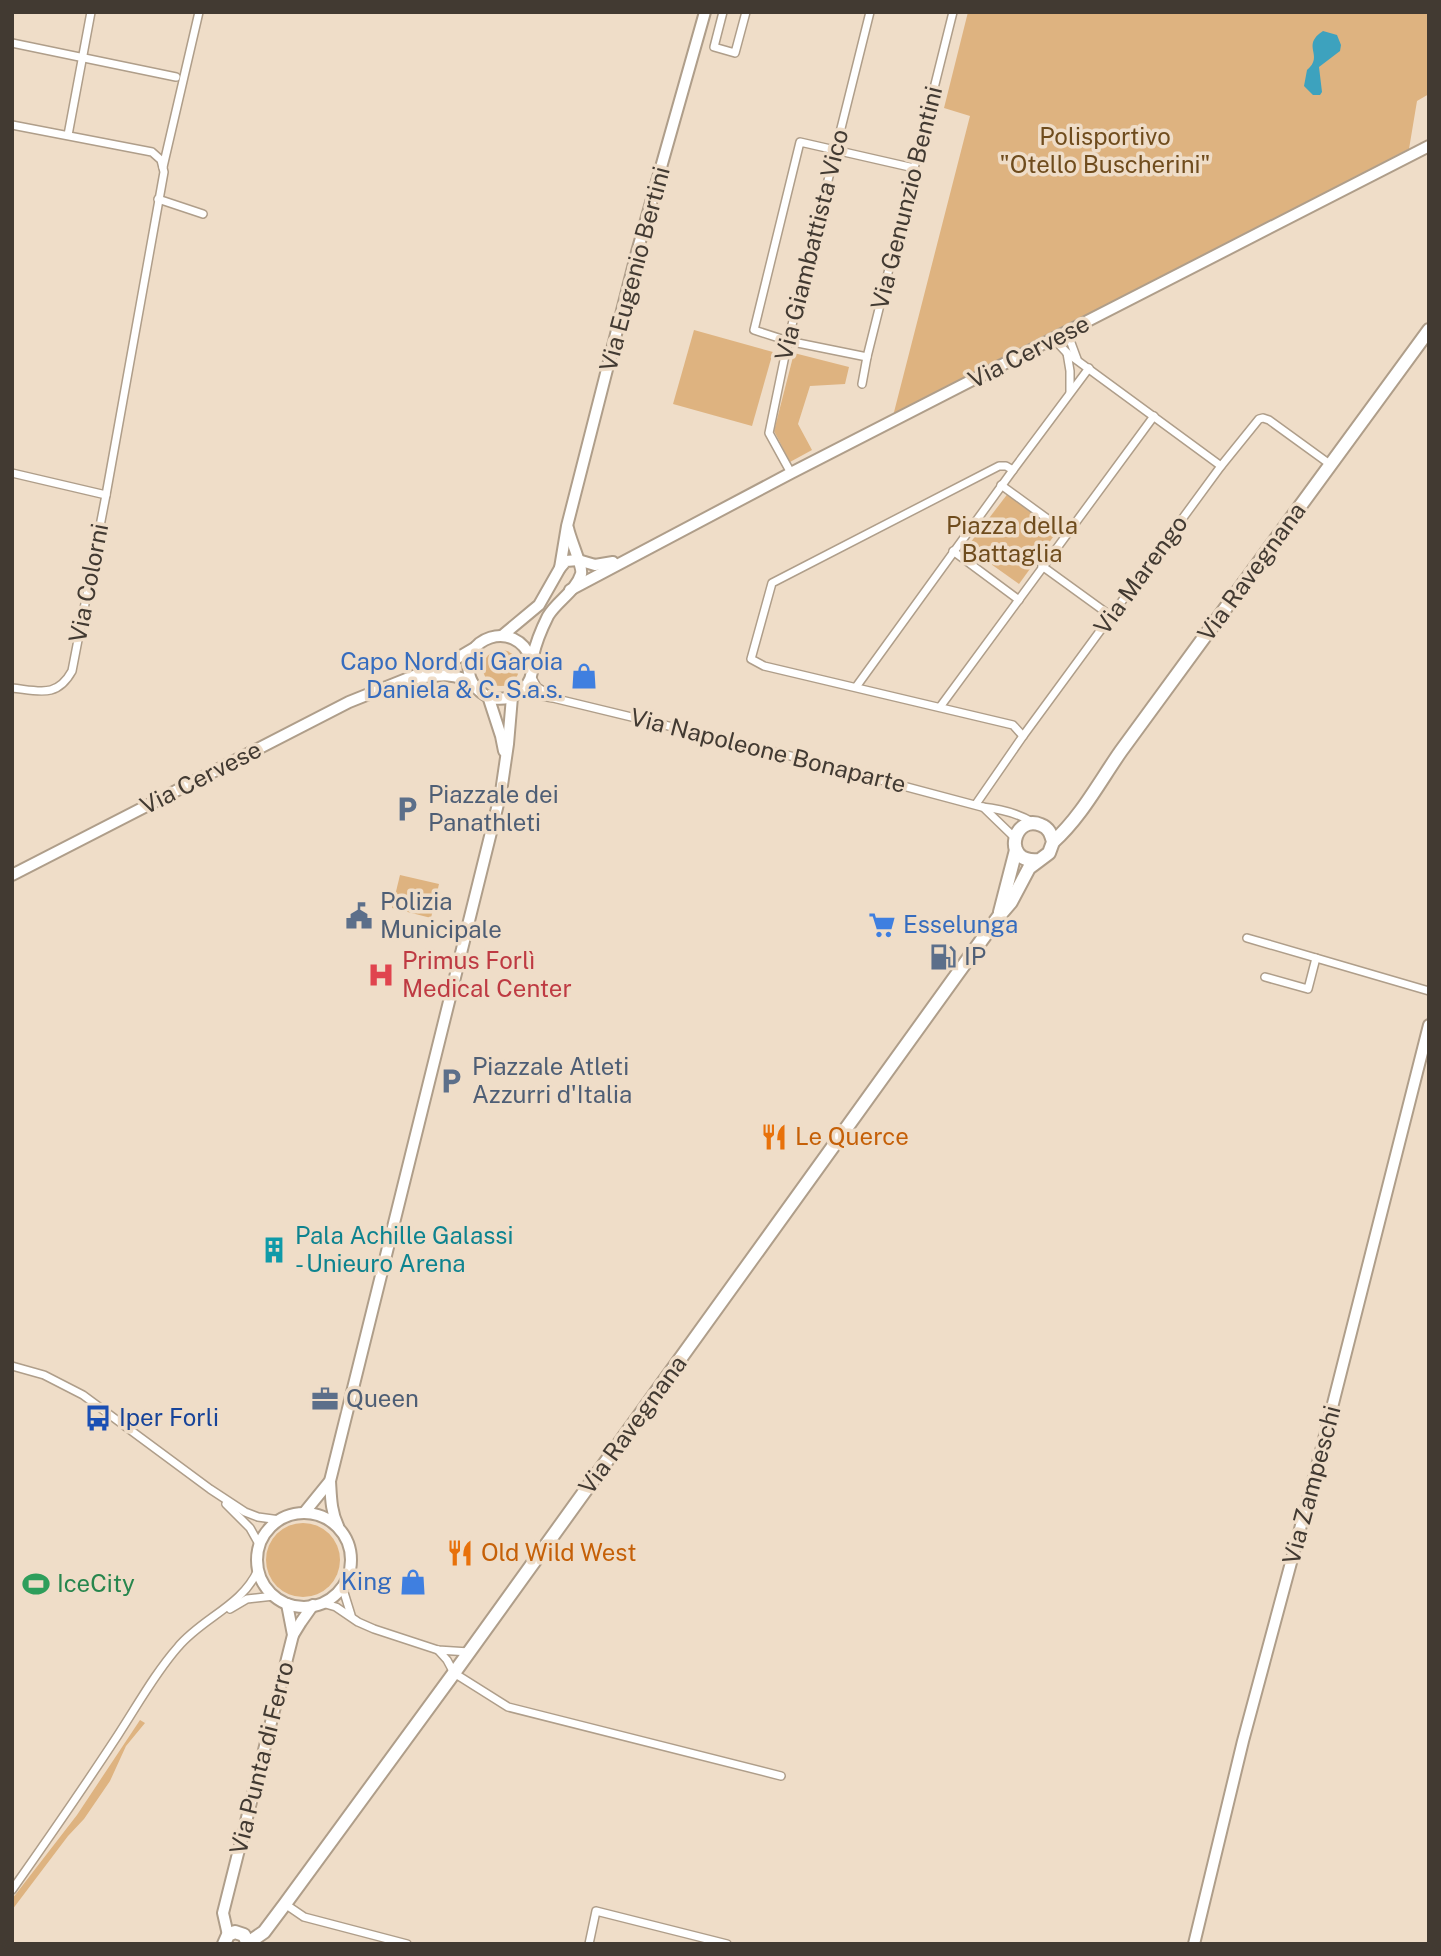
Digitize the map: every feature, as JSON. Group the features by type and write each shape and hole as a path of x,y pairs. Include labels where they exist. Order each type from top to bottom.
{"main road":[{"name":"Via Ravegnana","path":"1053,842 1065,831 1429,330"},
{"path":"1039,824 1050,833 1053,842 1049,853 1039,860 1031,861 1023,858 1015,844 1021,827 1039,824 1059,823 1076,815"},
{"name":"Via Ravegnana","path":"999,916 1015,844"},
{"name":"Via Ravegnana","path":"238,1939 264,1932 285,1904 469,1653 999,916 1012,902 1030,868 1039,860"}],"street":[{"path":"68,135 91,12"},
{"name":"Via Colorni","path":"12,688 53,691 65,684 72,671 106,495 163,168 199,12"},
{"name":"Via Eugenio Bertini","path":"560,568 567,526 637,252 705,12"},
{"path":"714,47 723,12"},
{"path":"697,45 735,53 746,12"},
{"name":"Via Giambattista Vico","path":"791,473 769,433 788,341 870,12"},
{"name":"Via Genunzio Bentini","path":"862,384 953,12"},
{"path":"12,43 176,77"},
{"path":"12,125 152,152 161,160 163,168"},
{"path":"867,357 788,341 754,330 800,142 914,168"},
{"name":"Via Cervese","path":"570,590 791,473 1429,146"},
{"path":"158,200 202,214"},
{"path":"1067,332 1077,359"},
{"path":"1054,339 1067,353 1221,466"},
{"path":"1067,353 1070,393"},
{"path":"856,687 1089,368"},
{"path":"940,707 1154,416"},
{"name":"Via Marengo","path":"979,805 1023,736 1221,466 1259,419 1269,420 1331,465"},
{"path":"1013,470 999,466 772,583 751,659 764,666 1013,725 1023,736"},
{"path":"12,473 106,495"},
{"path":"1001,485 1067,533"},
{"path":"567,526 578,560"},
{"path":"953,551 1019,600"},
{"name":"Via Cervese","path":"12,875 349,702 454,660 489,637 503,635 539,605 566,561 578,560 601,565 630,558"},
{"name":"Via Cervese","path":"531,676 531,660 548,617 581,573 582,566 578,560"},
{"path":"1042,566 1111,616"},
{"path":"503,635 520,642 531,660"},
{"path":"473,684 468,665 475,647"},
{"name":"Via Cervese","path":"392,684 452,675 463,678 488,696"},
{"path":"488,696 499,699 516,694 526,686 531,676"},
{"path":"531,676 537,687 553,698"},
{"path":"293,1635 300,1622 318,1604 331,1598 342,1586 349,1572 351,1557 345,1538 333,1518 330,1482 499,799 516,694"},
{"name":"Via Napoleone Bonaparte","path":"516,694 553,698 1017,814 1039,824"},
{"path":"488,696 506,760"},
{"name":"Via Napoleone Bonaparte","path":"979,805 1015,844"},
{"path":"1247,938 1429,991"},
{"path":"1265,978 1308,989 1316,958"},
{"name":"Via Zampeschi","path":"1194,1944 1243,1741 1321,1451 1429,1026"},
{"path":"12,1366 44,1375 83,1395 245,1512 280,1520"},
{"path":"304,1513 330,1482"},
{"path":"210,1489 245,1522 259,1544"},
{"path":"339,1529 316,1514 304,1513 292,1514 267,1530 259,1544 258,1570 263,1583 274,1596 287,1604 335,1607 374,1629 438,1650 469,1653"},
{"path":"12,1890 65,1816 169,1658 191,1633 249,1587 258,1570"},
{"path":"342,1586 352,1616"},
{"path":"208,1621 247,1599 274,1596"},
{"name":"Via Punta di Ferro","path":"238,1939 223,1913 293,1635 287,1604"},
{"path":"438,1650 454,1673 508,1707 781,1776"},
{"path":"12,1881 39,1850"},
{"path":"285,1904 304,1917 407,1944"},
{"path":"589,1944 596,1912 727,1944"}],"green space":[{"name":"Polisportivo \"Otello Buscherini\"","path":"968,12 1429,12 1429,94 1417,101 1409,149 893,416 970,116 944,108"},
{"path":"694,330 773,352 752,426 673,404"},
{"path":"794,353 849,367 845,384 810,386 798,424 812,450 790,462 774,431"},
{"name":"Piazza della Battaglia","path":"1009,492 1056,533 1019,584 967,547"},
{"path":"501,650 514,655 519,668 514,681 501,686 488,681 483,668 488,655"},
{"path":"400,875 439,884 431,918 392,908"},
{"path":"303,1523 317,1526 329,1534 337,1546 340,1560 337,1574 329,1586 317,1594 303,1597 289,1594 277,1586 269,1574 266,1560 269,1546 277,1534 289,1526"},
{"path":"140,1720 145,1723 126,1746 110,1781 84,1819 12,1910 12,1899 77,1815"}],"water":[{"path":"1323,31 1337,35 1341,45 1340,51 1319,67 1322,92 1320,95 1313,95 1304,86 1307,70 1314,60 1313,41"}],"place":[{"name":"Capo Nord di Garoia Daniela & C. S.a.s.","path":"584,676"},
{"name":"Piazzale dei Panathleti","path":"407,809"},
{"name":"Polizia Municipale","path":"359,916"},
{"name":"Esselunga","path":"882,925"},
{"name":"IP","path":"943,957"},
{"name":"Primus Forlì Medical Center","path":"381,975"},
{"name":"Piazzale Atleti Azzurri d'Italia","path":"451,1081"},
{"name":"Le Querce","path":"774,1137"},
{"name":"Pala Achille Galassi - Unieuro Arena","path":"274,1250"},
{"name":"Queen","path":"325,1399"},
{"name":"Iper Forli","path":"98,1418"},
{"name":"Old Wild West","path":"460,1553"},
{"name":"King","path":"413,1582"},
{"name":"IceCity","path":"36,1584"}]}
